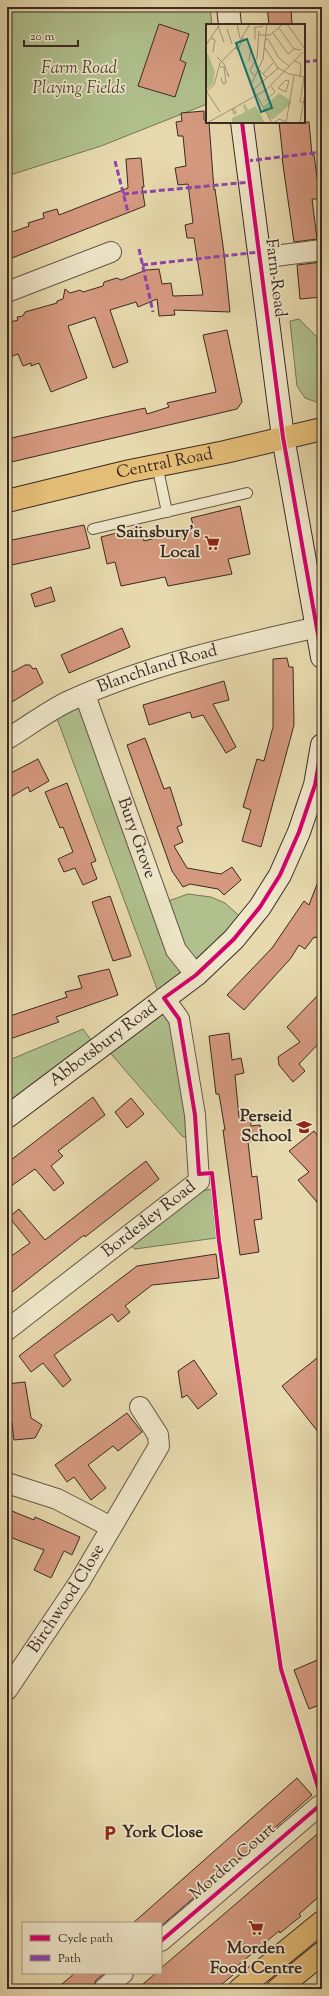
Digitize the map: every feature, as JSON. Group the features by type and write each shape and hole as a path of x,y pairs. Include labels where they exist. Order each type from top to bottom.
{"main road":[{"name":"Central Road","path":"7,501 157,465 226,452 283,437 322,429"},
{"path":"240,1989 322,1922"},
{"path":"278,1989 322,1953"}],"street":[{"path":"228,7 230,24"},
{"name":"Farm Road","path":"242,123 283,437"},
{"path":"260,258 322,250"},
{"path":"7,292 110,252"},
{"path":"283,437 318,627 322,657"},
{"name":"Blanchland Road","path":"7,739 68,701 142,672 204,653 318,627"},
{"name":"Bury Grove","path":"85,695 176,950 196,974"},
{"name":"Abbotsbury Road","path":"7,1117 196,974 234,939 260,907 280,874 299,832 316,785 322,744"},
{"name":"Bordesley Road","path":"7,1330 199,1181 195,1115 179,1019 164,998"},
{"name":"Birchwood Close","path":"7,1690 80,1580 159,1446 158,1435 140,1407"},
{"name":"Birchwood Close","path":"7,1483 57,1499 111,1527"},
{"name":"Morden Court","path":"162,1940 319,1806 322,1806"},
{"path":"104,1989 122,1974"}],"lane":[{"path":"157,465 167,512"},
{"path":"93,528 247,493"}],"green space":[{"name":"Farm Road Playing Fields","path":"7,7 210,7 212,24 206,24 206,104 101,146 7,176"},
{"path":"299,319 322,342 322,404 305,398 297,386 290,321"},
{"path":"83,699 157,905 188,894 211,897 225,903 245,921 160,997 55,713"},
{"path":"164,1004 175,1020 192,1140 182,1136 106,1048"},
{"path":"83,1029 96,1047 7,1111 7,1061"},
{"path":"211,1189 216,1238 135,1249 131,1246 202,1191"}],"building":[{"path":"267,7 291,7 292,24 269,24"},
{"path":"159,24 189,34 180,60 186,63 175,97 138,86"},
{"path":"204,111 204,120 206,121 206,123 209,123 214,190 215,189 224,253 230,312 174,310 175,315 159,316 157,299 138,307 136,302 110,310 128,362 113,368 95,317 68,326 87,378 51,392 39,363 31,366 31,363 23,366 18,354 7,358 7,323 18,320 17,317 23,316 25,312 57,303 57,301 63,299 65,289 70,293 80,290 83,292 103,286 104,282 117,278 121,280 146,270 159,269 162,284 171,283 173,296 203,295 194,238 187,238 185,225 193,223 188,184 178,185 175,168 186,166 183,136 178,136 176,122 182,121 181,113"},
{"path":"309,122 312,155 314,155 320,199 312,199 317,239 294,242 279,123"},
{"path":"141,158 144,187 142,187 145,206 7,260 7,234 29,226 28,223 44,218 43,213 57,209 59,215 128,188 126,159"},
{"path":"322,262 322,297 300,299 297,265"},
{"path":"227,330 242,402 237,409 7,463 7,439 145,408 147,414 169,407 167,403 216,392 203,335"},
{"path":"240,506 250,554 228,559 232,574 168,586 165,577 121,586 115,562 107,564 101,537 141,527 144,541 194,528 191,518"},
{"path":"84,525 90,548 7,566 7,541"},
{"path":"51,587 55,601 35,607 31,594"},
{"path":"122,628 130,647 69,673 61,655"},
{"path":"287,658 289,667 293,667 294,725 261,847 242,841 251,810 243,807 257,759 264,761 273,727 273,659"},
{"path":"25,665 30,665 33,669 36,668 43,683 7,705 7,675"},
{"path":"224,681 229,700 213,704 236,747 226,753 203,715 192,718 190,712 149,725 143,705"},
{"path":"145,738 164,789 170,787 182,825 177,827 183,842 174,846 187,868 221,874 232,867 241,880 224,895 218,889 190,884 183,887 172,871 127,745"},
{"path":"38,759 49,781 30,792 28,787 7,799 7,775"},
{"path":"67,783 96,861 91,863 97,879 83,885 75,868 64,872 58,859 73,852 63,827 60,828 45,792"},
{"path":"321,874 322,929 316,938 314,937 305,949 299,945 291,958 244,1010 227,995 272,948 304,901 309,905"},
{"path":"110,896 131,956 113,961 92,902"},
{"path":"109,969 118,995 56,1017 59,1022 7,1040 7,1017 67,997 65,992 82,988 78,976"},
{"path":"322,991 322,1040 299,1064 305,1071 293,1082 279,1065 278,1057 300,1042 287,1027"},
{"path":"229,1033 232,1060 241,1058 244,1073 235,1075 239,1117 250,1116 251,1126 260,1125 263,1139 248,1142 252,1177 257,1176 262,1219 254,1220 259,1252 240,1255 223,1130 225,1130 219,1094 216,1094 209,1036"},
{"path":"93,1097 105,1115 58,1151 63,1156 51,1166 64,1183 54,1191 35,1169 7,1189 7,1163"},
{"path":"131,1098 144,1114 127,1128 115,1112"},
{"path":"314,1131 322,1141 322,1208 298,1180 309,1172 289,1151"},
{"path":"146,1161 159,1179 85,1237 84,1235 7,1296 7,1259 30,1243 9,1217 19,1209 45,1240"},
{"path":"216,1254 219,1278 152,1285 125,1306 130,1312 118,1322 112,1314 54,1355 71,1380 63,1387 43,1363 31,1372 19,1356 137,1266"},
{"path":"322,1354 322,1437 282,1386"},
{"path":"194,1360 217,1394 198,1409 187,1395 182,1398 178,1371"},
{"path":"25,1382 31,1418 42,1425 35,1438 14,1440 7,1384"},
{"path":"127,1413 142,1432 118,1451 113,1446 88,1465 106,1488 91,1500 74,1477 67,1482 55,1465"},
{"path":"7,1509 34,1520 35,1517 80,1537 72,1555 64,1551 51,1578 34,1570 44,1550 7,1536"},
{"path":"322,1658 322,1704 309,1709 294,1670"},
{"path":"297,1778 312,1795 162,1925 162,1922 134,1922"},
{"path":"322,1830 322,1894 299,1914 301,1916 280,1933 279,1931 230,1972 233,1975 216,1989 137,1989 155,1974 162,1974 162,1967"},
{"path":"74,1974 104,1974 96,1980 93,1989 56,1989"}],"marked path":[{"path":"305,62 322,60"},
{"path":"247,161 322,152"},
{"path":"115,161 128,212"},
{"path":"123,194 250,182"},
{"path":"139,249 153,312"},
{"path":"142,265 259,252"}],"cycle path":[{"path":"242,123 283,437 322,657"},
{"path":"322,745 315,785 299,832 280,875 260,907 234,939 196,975 164,998 179,1019 195,1115 199,1174 212,1173 219,1241 281,1669 322,1800"},
{"path":"162,1940 319,1806 322,1806"}],"place":[{"name":"Sainsbury's Local","path":"212,543"},
{"name":"Perseid School","path":"304,1127"},
{"name":"York Close","path":"110,1833"},
{"name":"Morden Food Centre","path":"256,1928"}]}
